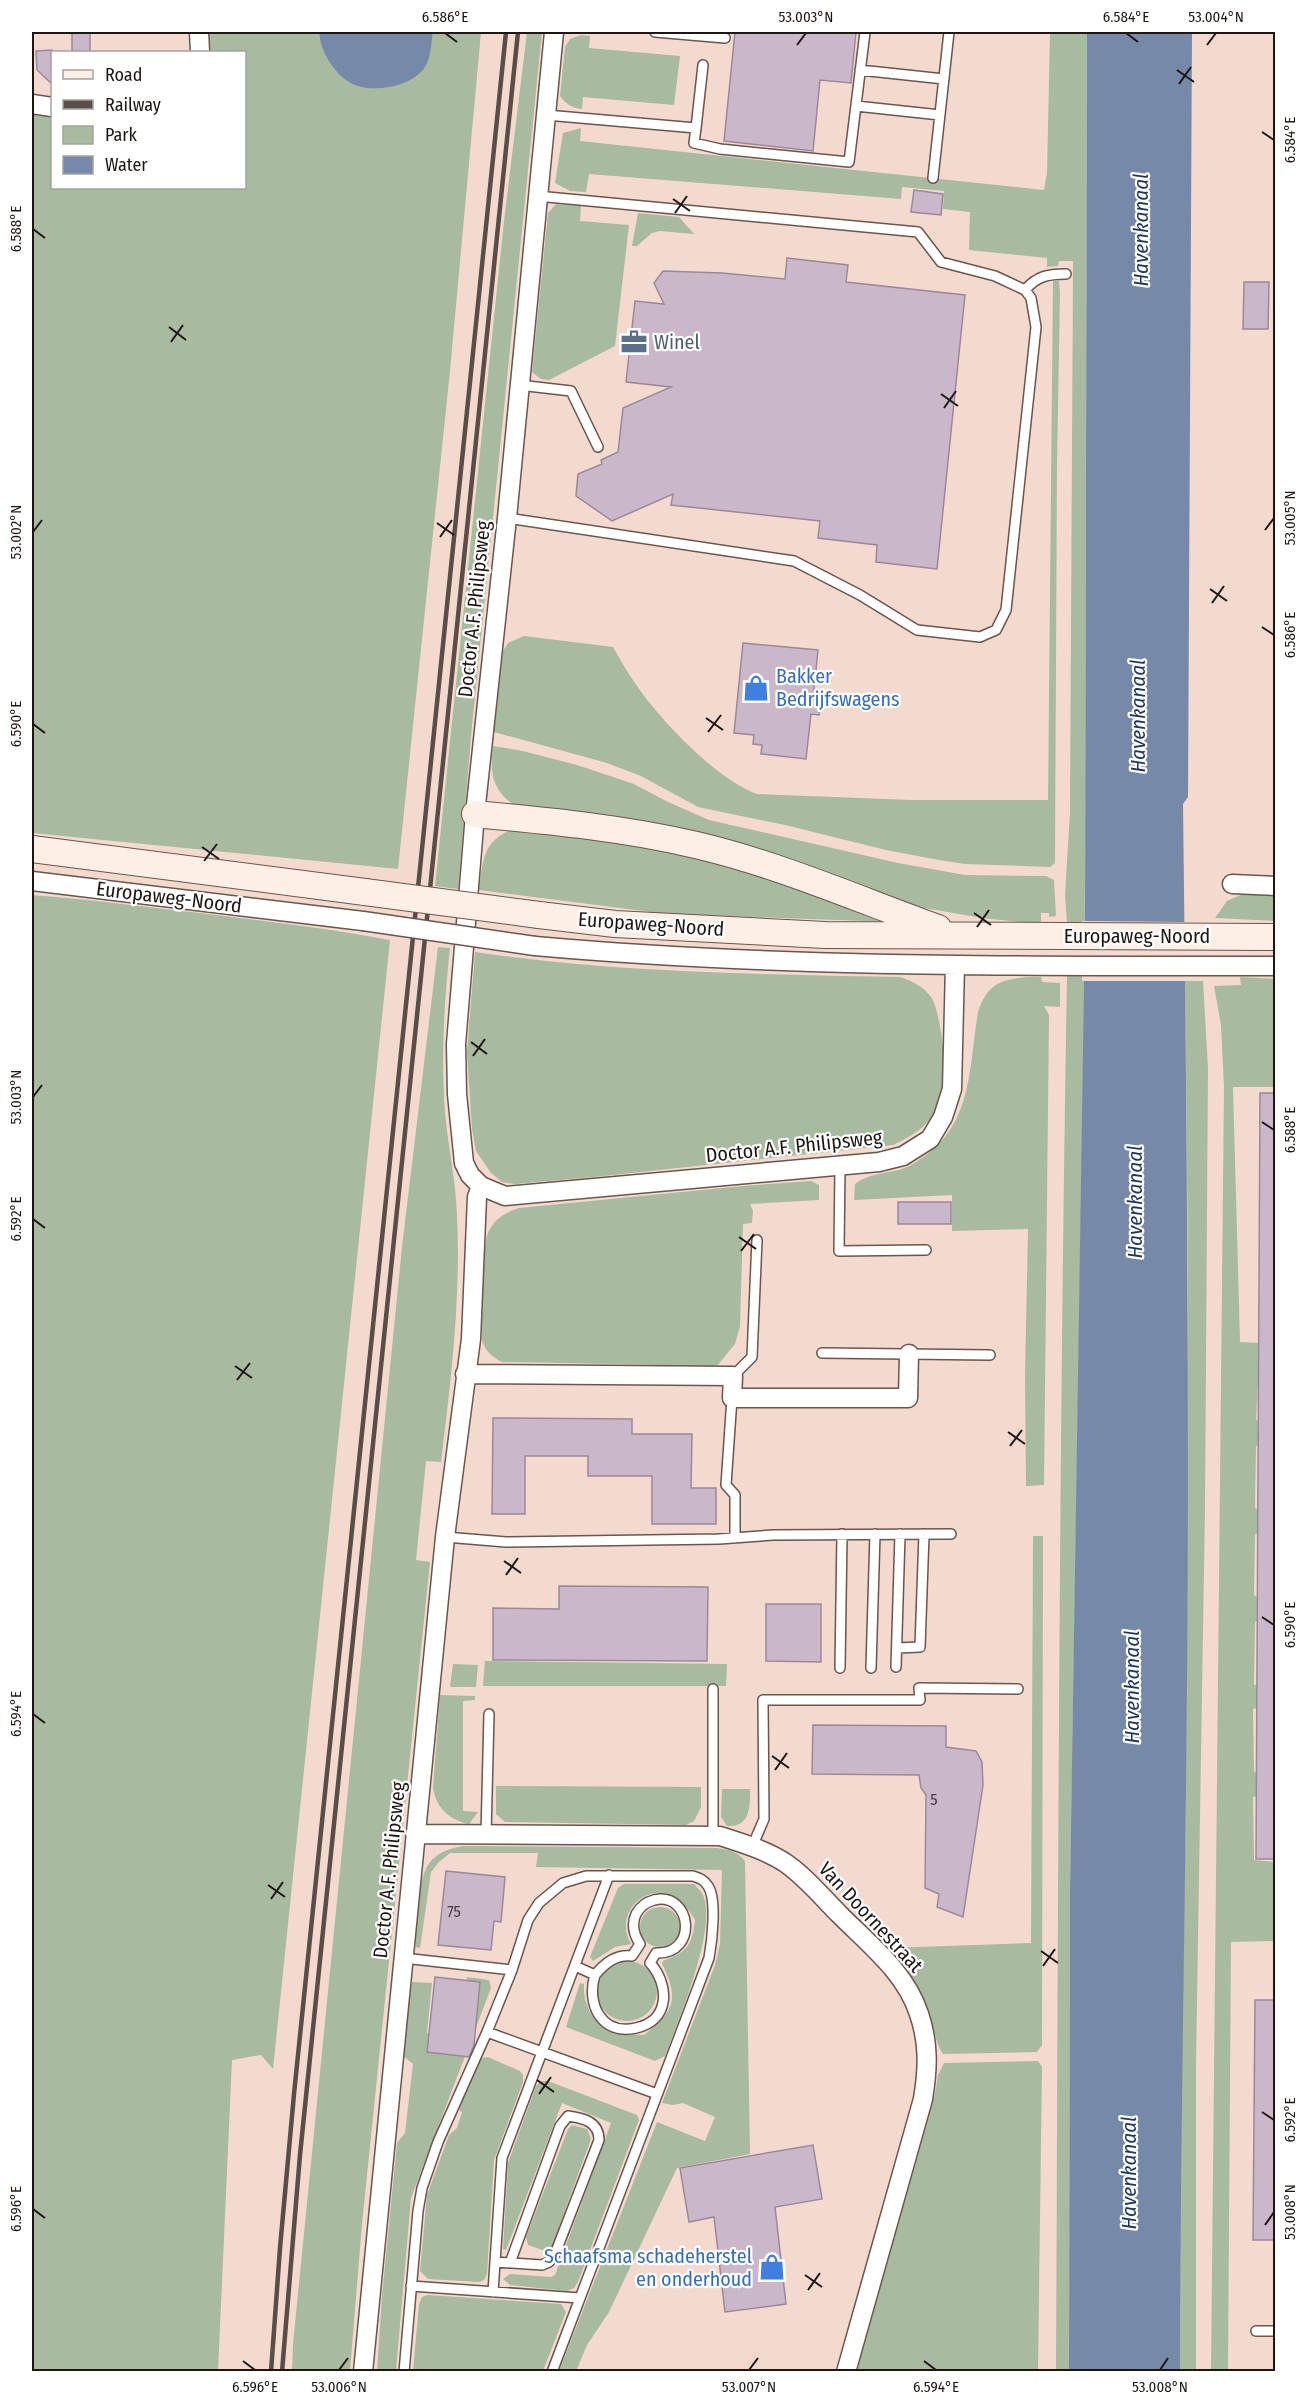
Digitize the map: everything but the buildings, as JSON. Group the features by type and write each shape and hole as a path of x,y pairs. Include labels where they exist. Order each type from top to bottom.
{"main road":[{"path":"475,814 574,824 651,835 699,845 776,868 956,934"},
{"name":"Europaweg-Noord","path":"32,849 615,924 825,935 1275,937"}],"street":[{"path":"200,32 200,51"},
{"name":"Doctor A.F. Philipsweg","path":"554,32 507,518 475,814 456,1044 457,1094 464,1163 470,1175 481,1186 505,1196 840,1166 879,1162 903,1156 930,1139 944,1117 952,1089 955,965"},
{"path":"32,104 51,107"},
{"name":"Europaweg-Noord","path":"32,881 363,921 535,946 720,960 1042,966 1275,966"},
{"path":"1232,884 1275,886"},
{"name":"Doctor A.F. Philipsweg","path":"363,2372 445,1537 471,1339 477,1197 481,1186"},
{"path":"465,1374 733,1376 732,1398 908,1398 909,1354"},
{"name":"Van Doornestraat","path":"415,1834 720,1836 782,1861 800,1874 894,1969 909,1990 919,2014 928,2060 923,2099 846,2372"}],"lane":[{"path":"655,32 725,38"},
{"path":"703,65 694,143 720,149 849,162 865,32"},
{"path":"933,178 949,32"},
{"path":"860,70 944,79"},
{"path":"856,106 940,115"},
{"path":"546,115 696,128"},
{"path":"507,518 794,561 860,595 917,630 980,637 996,630 1006,610 1036,327 1031,298 1025,290 995,276 942,262 918,232 537,196"},
{"path":"1025,290 1032,281 1043,275 1066,274"},
{"path":"519,385 571,391 598,447"},
{"path":"840,1166 839,1251 926,1250"},
{"path":"733,1376 752,1357 757,1240"},
{"path":"822,1353 990,1355"},
{"path":"732,1398 726,1485 735,1495 735,1539"},
{"path":"840,1668 842,1534"},
{"path":"871,1668 875,1534"},
{"path":"896,1666 900,1534"},
{"path":"897,1648 920,1647 924,1534"},
{"path":"445,1537 506,1542 735,1539 774,1535 951,1534"},
{"path":"752,1847 764,1819 763,1700 920,1700 919,1688 1018,1689"},
{"path":"713,1689 713,1836"},
{"path":"486,1835 489,1714"},
{"path":"494,2292 502,2158 609,1875"},
{"path":"404,2372 422,2188 438,2142 512,1970 528,1920 547,1895 563,1883 574,1879 609,1875 693,1876 703,1879 712,1893 709,1958 552,2372"},
{"path":"661,1899 670,1902 684,1914 686,1931 678,1946 671,1951 656,1953 646,1950 640,1944 633,1929 637,1911 652,1900 661,1899"},
{"path":"632,1956 640,1944"},
{"path":"650,1963 656,1953"},
{"path":"632,1956 650,1963 659,1972 664,1984 665,1996 656,2017 636,2028 624,2029 603,2020 592,2000 591,1987 595,1975 603,1965 614,1958 632,1956"},
{"path":"403,1958 512,1970"},
{"path":"575,1966 595,1975"},
{"path":"487,2032 657,2094"},
{"path":"495,2262 510,2263 542,2265 549,2262 555,2254 599,2140 596,2126 591,2122 568,2116 560,2126 510,2263"},
{"path":"411,2286 580,2298"},
{"path":"1256,2331 1275,2331"}],"green space":[{"path":"209,32 319,32 320,41 429,55 433,32 481,32 450,371 398,869 32,833 32,114 51,117 51,189 246,189 246,51 209,51"},
{"path":"527,32 542,32 472,726 458,889 435,886 504,221"},
{"path":"1050,32 1087,32 1085,922 1067,922 1065,895 1070,813 1073,261 1059,261 1058,266 1047,267 1047,258 969,250 970,212 943,209 944,191 902,187 901,199 589,174 586,192 570,191 555,183 563,133 581,128 580,141 1044,190 1047,173"},
{"path":"581,35 590,36 589,48 680,56 674,105 583,97 582,109 567,103 560,96 565,47 570,39"},
{"path":"556,204 581,206 580,221 629,225 615,346 549,380 541,379 532,372 548,213"},
{"path":"638,213 679,217 694,234 660,231 652,233 637,246 632,246"},
{"path":"1053,281 1059,281 1060,294 1055,863 1050,867 965,864 939,860 698,807 641,776 607,763 494,732 503,651 508,643 524,636 613,647 645,698 690,747 724,776 757,794 911,800 1048,800"},
{"path":"493,746 577,765 634,784 709,820 898,863 965,875 1046,876 1054,880 1056,916 1049,917 1049,913 1041,913 1041,924 982,918 901,904 515,806 501,793 494,780"},
{"path":"521,826 720,858 893,922 667,914 479,890 484,857 492,842 508,831"},
{"path":"1243,894 1275,896 1275,921 1215,918 1227,901"},
{"path":"32,895 271,922 390,940 273,2069 261,2055 232,2060 218,2371 32,2371"},
{"path":"438,947 450,948 443,1071 445,1112 456,1203 458,1278 452,1370 441,1462 426,1461 416,1560 430,1562 362,2224 350,2371 292,2371 402,1247"},
{"path":"475,952 634,968 900,977 913,982 928,993 937,1013 945,1065 940,1101 934,1114 925,1125 893,1145 594,1177 515,1184 502,1182 491,1173 476,1151 472,1129 467,1052"},
{"path":"1067,975 1085,976 1070,1892 1069,2371 1056,2372 1058,1848"},
{"path":"1026,977 1041,977 1042,982 1060,983 1060,1007 1044,1006 1049,1015 1044,1485 1026,1486 1025,1376 1028,1229 952,1231 952,1195 854,1200 855,1184 876,1174 911,1165 931,1151 946,1135 957,1118 964,1099 978,1012 982,1003 995,985"},
{"path":"1240,977 1276,979 1275,1087 1233,1087 1240,1342 1260,1343 1256,1420 1260,1421 1260,1445 1256,1446 1255,1508 1259,1510 1260,1533 1255,1534 1254,1595 1258,1598 1258,1620 1255,1622 1254,1685 1258,1685 1258,1708 1253,1709 1254,1772 1258,1773 1258,1796 1253,1797 1254,1860 1275,1862 1276,1941 1231,1942 1228,2371 1211,2372 1224,1087 1221,1025 1214,986 1241,985"},
{"path":"1185,981 1203,981 1208,1068 1205,1508 1196,2063 1196,2371 1180,2372 1188,1271"},
{"path":"811,1181 819,1185 819,1200 750,1204 753,1211 752,1223 743,1224 740,1326 735,1344 717,1366 502,1362 484,1346 482,1307 486,1240 493,1224 509,1212 519,1208"},
{"path":"1033,1536 1043,1536 1042,2045 1037,2052 943,2054 925,2000 917,1984 890,1948 1031,1943"},
{"path":"485,1661 727,1664 726,1686 483,1686"},
{"path":"453,1664 478,1665 476,1687 450,1687"},
{"path":"440,1695 475,1696 475,1700 463,1701 463,1811 478,1812 469,1824 456,1820 445,1812 437,1802 433,1788"},
{"path":"496,1786 701,1787 701,1807 694,1821 686,1825 505,1822 496,1814"},
{"path":"722,1789 750,1789 748,1814 741,1823 735,1826 727,1826 721,1817"},
{"path":"463,1846 717,1848 736,1853 745,1861 750,2154 677,2168 609,2312 587,2345 576,2371 559,2371 657,2122 705,2141 715,2117 683,2103 673,2105 662,2103 715,1965 720,1944 722,1870 536,1867 538,1853 450,1853 431,1872 420,1948 416,1947 419,1897 427,1867 439,1854"},
{"path":"624,1884 694,1884 703,1895 706,1910 705,1929 695,1975 665,2056 655,2061 566,2027 580,1983 584,1984 585,1997 593,2016 601,2023 620,2032 644,2035 668,2012 672,1996 671,1987 662,1964 663,1961 687,1947 695,1920 682,1903 669,1895 655,1893 643,1897 633,1905 627,1917 626,1930 631,1944 615,1947 593,1961 590,1957 618,1888"},
{"path":"660,1907 668,1908 674,1913 679,1919 679,1935 674,1941 668,1946 660,1947 652,1946 646,1941 641,1935 640,1927 641,1919 646,1913 652,1908"},
{"path":"621,1961 633,1961 644,1966 652,1974 657,1991 655,2003 644,2016 633,2021 621,2021 610,2016 602,2008 597,1997 597,1985 602,1974 610,1966"},
{"path":"467,1977 489,1980 491,1988 411,2198 396,2371 377,2372 397,2143 405,2133 413,2064 402,2055 412,1982 432,1983 427,2033 459,2036"},
{"path":"488,2057 520,2071 523,2075 523,2082 494,2160 487,2274 484,2280 479,2282 428,2279 420,2271 427,2195 449,2135 457,2128 462,2112 459,2110 477,2063 482,2058"},
{"path":"1038,2061 1042,2067 1038,2371 857,2371 935,2094 938,2075 944,2063"},
{"path":"541,2081 548,2081 637,2115 639,2120 578,2282 574,2288 567,2291 510,2285 503,2279 510,2274 551,2277 555,2275 611,2123 562,2103 506,2250 503,2249 508,2163 536,2086"},
{"path":"572,2125 587,2129 591,2139 552,2246 545,2251 528,2245 526,2237 568,2129"},
{"path":"428,2295 561,2304 566,2312 543,2371 413,2371 419,2304 422,2297"}],"water":[{"path":"319,32 433,32 429,58 425,67 415,77 397,85 366,88 349,82 333,67 325,53"},
{"name":"Havenkanaal","path":"1087,32 1192,32 1188,797 1183,804 1188,1542 1180,2371 1069,2372 1070,1892 1085,922"}],"pier":[{"path":"1082,921 1188,922 1188,981 1082,981"}],"railway":[{"path":"271,2372 294,2094 506,32"},
{"path":"282,2372 300,2155 518,32"}],"place":[{"name":"Winel","path":"634,342"},
{"name":"Bakker Bedrijfswagens","path":"756,688"},
{"name":"Schaafsma schadeherstel en onderhoud","path":"772,2267"}]}
